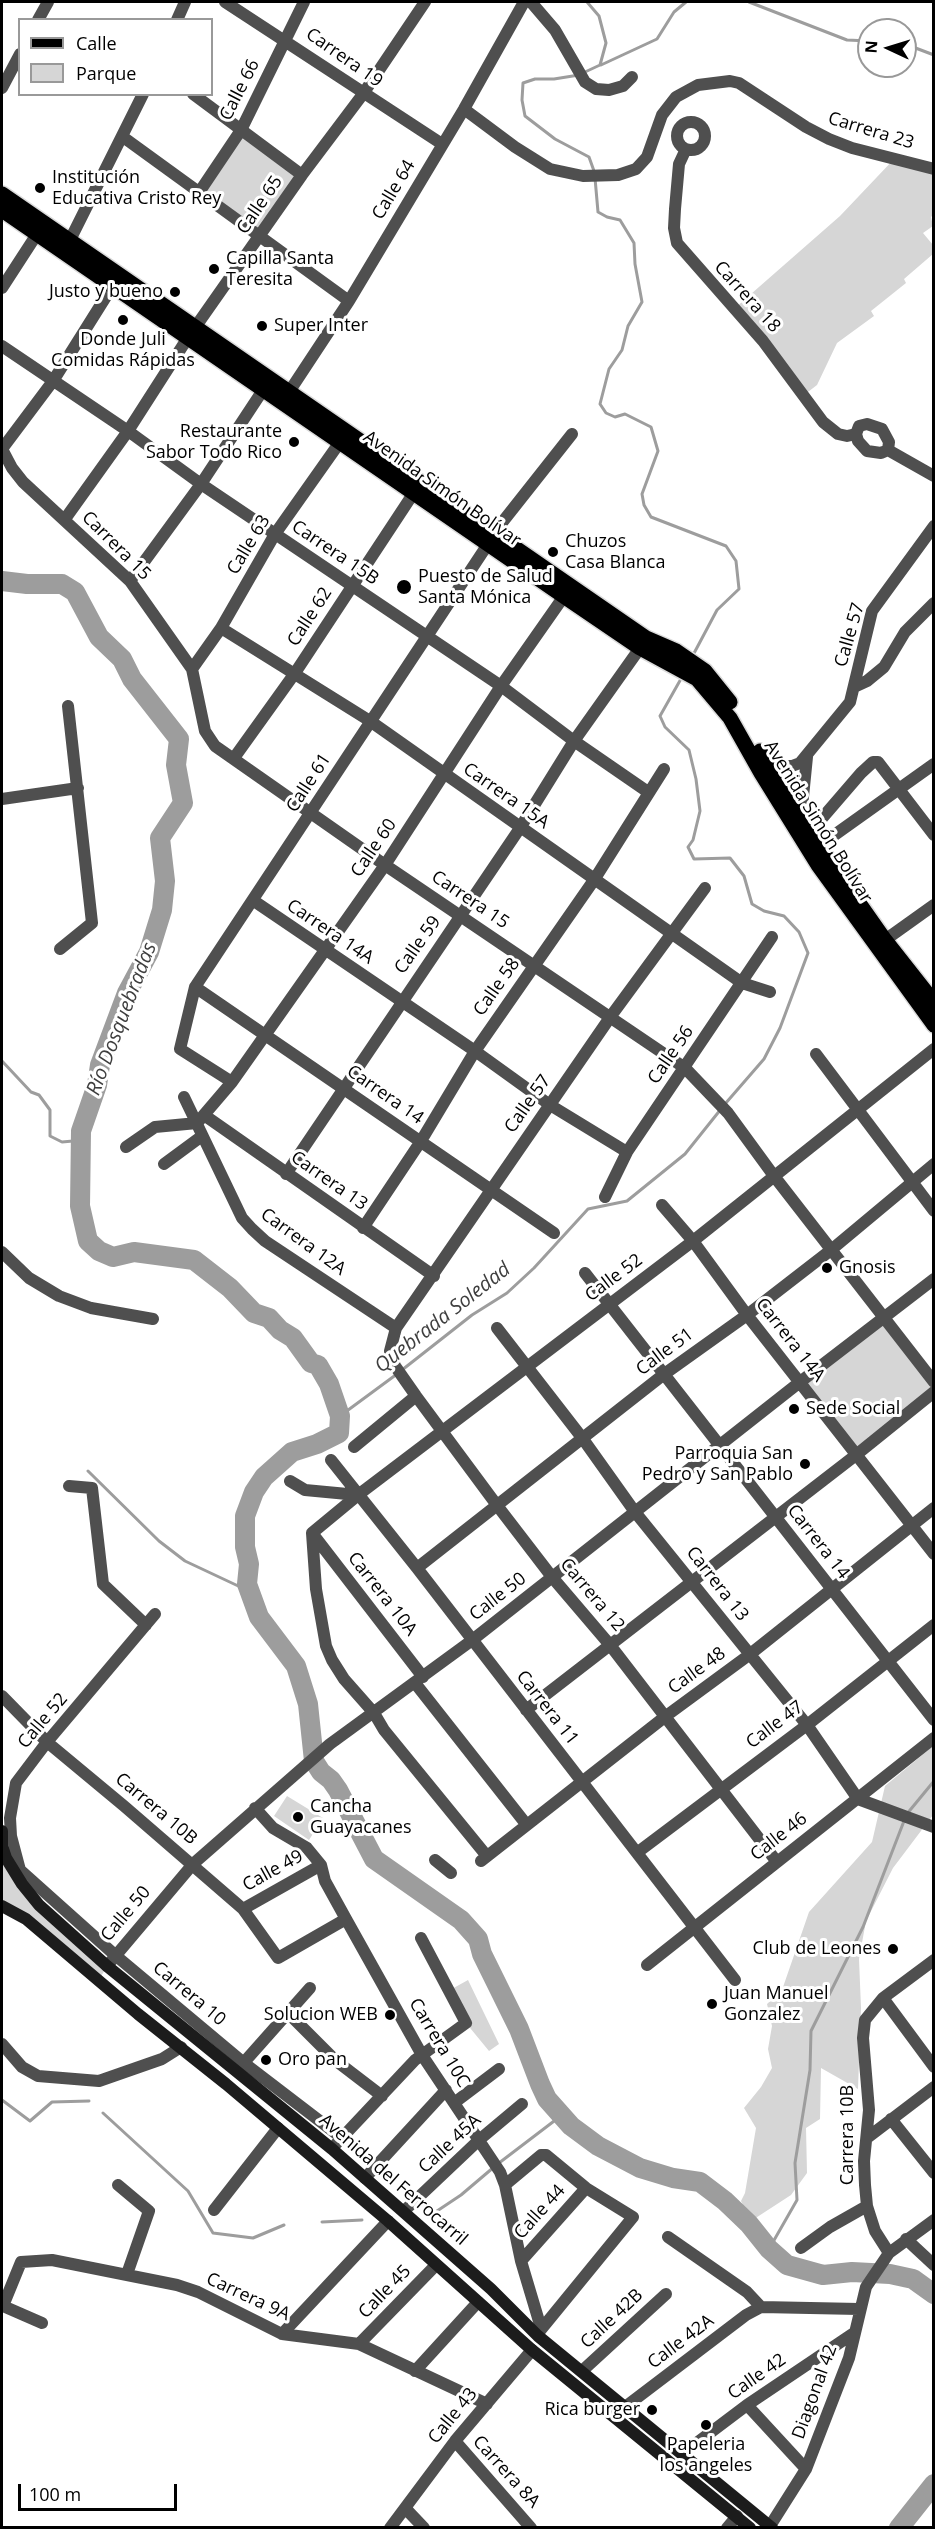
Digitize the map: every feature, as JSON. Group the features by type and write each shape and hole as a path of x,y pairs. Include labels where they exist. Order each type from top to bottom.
{"main road":[{"name":"Avenida Simón Bolívar","path":"2,194 69,242 263,390 413,494 490,539"},
{"name":"Avenida Simón Bolívar","path":"2,210 112,287 289,392 490,539 701,675 738,713 819,846 885,940 933,1002"},
{"name":"Avenida Simón Bolívar","path":"568,591 640,648 672,656"},
{"name":"Avenida Simón Bolívar","path":"701,675 730,718 818,866 933,1024"},
{"path":"2,1831 2,1852"},
{"name":"Avenida del Ferrocarril","path":"2,1852 34,1900 107,1966 240,2067 582,2371 771,2527"},
{"name":"Avenida del Ferrocarril","path":"2,1906 26,1919 181,2046 388,2221 532,2350 615,2415 671,2465 750,2528"}],"street":[{"path":"39,18 48,2"},
{"path":"178,18 185,2"},
{"name":"Carrera 19","path":"225,2 286,39 363,94 442,144"},
{"name":"Calle 66","path":"200,191 241,130 304,2"},
{"name":"Calle 65","path":"65,519 128,431 191,334 261,237 302,175 363,94 425,2"},
{"name":"Calle 64","path":"289,392 349,301 464,109 524,2"},
{"path":"531,2 555,30 581,77 596,89 609,90 623,86 632,77"},
{"path":"2,88 18,58"},
{"name":"Carrera 23","path":"464,109 515,147 550,169 583,176 606,176 628,173 641,164 647,157 662,116 676,97 686,90 711,82 739,83 806,127 829,139 852,148 933,169"},
{"path":"69,242 142,96"},
{"path":"196,96 302,175"},
{"path":"123,137 349,301"},
{"name":"Carrera 18","path":"686,149 679,164 674,228 677,243 763,341 823,422 838,434 847,436 856,434 863,424 875,425 886,435 888,450"},
{"path":"2,288 37,234"},
{"path":"2,449 53,381 112,287"},
{"name":"Carrera 15B","path":"2,345 201,484 501,686 574,741 648,792"},
{"path":"130,581 201,484 263,390"},
{"name":"Calle 61","path":"232,1082 180,1049 195,987 254,901 490,539 572,434"},
{"name":"Carrera 18","path":"856,434 862,447 867,451 874,453 888,450 933,476"},
{"name":"Calle 63","path":"192,669 221,628 275,534 340,442"},
{"name":"Carrera 15","path":"2,449 12,468 40,500 65,519 130,581 192,669 205,731 215,746 385,865 461,914 686,1068 715,1102 728,1113 933,1382"},
{"name":"Calle 62","path":"234,758 295,673 413,494"},
{"name":"Calle 57","path":"807,756 850,702 873,611 933,526"},
{"name":"Calle 60","path":"200,1119 232,1082 266,1036 385,865 501,686 568,591"},
{"path":"854,687 867,681 884,667 905,632 933,603"},
{"name":"Carrera 15A","path":"221,628 370,721 742,983 770,992"},
{"name":"Calle 59","path":"286,1174 520,828 574,741 640,648"},
{"path":"60,949 92,923 68,706"},
{"path":"769,766 792,766 807,756"},
{"path":"801,817 807,756"},
{"path":"811,831 861,772 873,762 878,762 933,833"},
{"path":"819,846 933,764"},
{"name":"Calle 58","path":"363,1228 421,1141 475,1051 594,880 664,769"},
{"path":"2,799 78,788"},
{"name":"Calle 57","path":"391,1346 396,1328 434,1276 610,1016 705,888"},
{"name":"Carrera 14A","path":"254,901 475,1051 550,1105 627,1152"},
{"path":"885,940 933,905"},
{"name":"Calle 56","path":"606,1197 627,1152 686,1068 772,937"},
{"name":"Carrera 14","path":"195,987 554,1233"},
{"name":"Calle 52","path":"312,1533 358,1495 693,1241 933,1049"},
{"path":"816,1054 933,1211"},
{"name":"Carrera 12A","path":"184,1097 200,1119 202,1136 242,1218 252,1229 265,1241 396,1328"},
{"path":"126,1147 155,1127 200,1119"},
{"name":"Carrera 13","path":"200,1119 286,1174 434,1276"},
{"path":"164,1164 202,1136"},
{"name":"Calle 51","path":"417,1568 663,1375 747,1315 831,1250 933,1164"},
{"name":"Carrera 14A","path":"662,1205 693,1241 747,1315 933,1554"},
{"path":"2,1252 29,1278 59,1296 91,1308 153,1319"},
{"name":"Carrera 14","path":"585,1273 933,1720"},
{"name":"Calle 50","path":"107,1966 193,1864 330,1744 471,1641 933,1280"},
{"name":"Carrera 13","path":"498,1328 583,1439 635,1512 807,1725 858,1799"},
{"name":"Carrera 12","path":"391,1346 391,1357 395,1366 496,1504 552,1577 666,1716 777,1862"},
{"path":"525,1710 856,1455 933,1392"},
{"path":"354,1447 416,1396"},
{"name":"Carrera 11","path":"331,1460 638,1852 735,1980"},
{"path":"290,1481 305,1490 358,1495"},
{"path":"69,1486 92,1488 103,1584 146,1626"},
{"name":"Calle 48","path":"374,1713 384,1730 483,1858 666,1716 749,1655 933,1508"},
{"path":"312,1533 316,1589 326,1646 344,1679 374,1713"},
{"name":"Carrera 10A","path":"312,1533 526,1824"},
{"name":"Calle 52","path":"20,1870 11,1836 11,1800 16,1783 47,1742 156,1614"},
{"name":"Calle 47","path":"638,1852 807,1725 887,1659 933,1625"},
{"name":"Carrera 10B","path":"2,1696 47,1742 193,1864 243,1909 278,1958 345,1919"},
{"name":"Calle 46","path":"646,1965 933,1738"},
{"path":"858,1799 933,1827"},
{"name":"Carrera 10C","path":"255,1808 273,1828 307,1848 321,1865 325,1881 345,1919 422,2055 500,2172 539,2332"},
{"path":"435,1860 451,1873"},
{"name":"Calle 49","path":"243,1909 321,1865"},
{"name":"Carrera 10","path":"20,1870 240,2067 342,2138"},
{"path":"332,2149 422,2055 466,2023 421,1938"},
{"path":"933,1960 883,1998 933,2067"},
{"path":"240,2067 310,1988"},
{"name":"Carrera 10B","path":"883,1998 865,2020 863,2038 869,2110 864,2161 867,2206 875,2231 889,2253"},
{"path":"288,2013 335,2060 382,2096"},
{"path":"2,2044 22,2067 38,2076 99,2081 162,2059 181,2046"},
{"path":"454,2103 499,2069"},
{"path":"867,2138 933,2087"},
{"path":"365,2178 446,2090"},
{"name":"Calle 45A","path":"404,2211 479,2140 522,2104"},
{"path":"891,2119 933,2173"},
{"path":"214,2210 278,2128"},
{"path":"505,2185 541,2155 546,2155 586,2188 633,2217 539,2332"},
{"path":"118,2185 149,2211 127,2274"},
{"name":"Calle 44","path":"521,2261 586,2188"},
{"path":"801,2248 830,2227 867,2206"},
{"path":"889,2253 933,2220"},
{"path":"282,2334 388,2221"},
{"path":"668,2237 747,2292 761,2307 859,2309"},
{"path":"906,2239 933,2265"},
{"name":"Diagonal 42","path":"771,2527 806,2469 849,2358 859,2309 866,2288 889,2253"},
{"name":"Carrera 9A","path":"42,2323 3,2306 21,2262 52,2260 177,2285 198,2292 282,2334 359,2344 487,2404"},
{"name":"Calle 45","path":"359,2344 436,2265"},
{"name":"Calle 42B","path":"582,2371 666,2294"},
{"path":"415,2371 478,2302"},
{"name":"Calle 42A","path":"625,2407 746,2315 761,2307"},
{"name":"Calle 42","path":"682,2454 747,2405 854,2333"},
{"name":"Calle 43","path":"390,2528 455,2441 532,2350"},
{"path":"747,2405 806,2469"},
{"name":"Carrera 8A","path":"455,2441 531,2528"},
{"path":"405,2508 424,2528"},
{"path":"726,2528 737,2516"}],"green space":[{"path":"241,130 302,175 261,237 200,191"},
{"path":"895,158 933,169 933,215 931,217 933,226 923,233 933,245 933,254 904,279 906,283 871,311 874,316 837,343 817,385 804,395 735,308 840,216"},
{"path":"883,1318 920,1364 933,1392 856,1455 800,1382"},
{"path":"933,1746 933,1815 893,1868 866,1921 859,1959 861,2008 858,2089 821,2068 820,2119 806,2128 807,2173 791,2195 751,2221 741,2201 745,2193 756,2128 744,2108 761,2087 772,2068 768,2049 772,2026 767,2004 782,1990 809,1912 872,1842 885,1786"},
{"name":"Cancha Guayacanes","path":"287,1796 323,1818 309,1840 274,1816"},
{"path":"2,1831 22,1884 107,1966 99,1980 2,1906"},
{"path":"468,1980 499,2044 489,2051 466,2023 450,1990"}],"waterway":[{"name":"Quebrada Soledad","path":"585,72 600,65 606,43 599,16 587,2"},
{"name":"Quebrada Soledad","path":"601,65 657,39 674,12 686,2"},
{"path":"749,2 847,40 857,40"},
{"path":"917,49 934,55"},
{"name":"Quebrada Soledad","path":"579,75 535,79 523,83 522,100 525,116 555,139 589,157 594,171"},
{"name":"Quebrada Soledad","path":"595,178 598,212 620,220 634,243 635,264 642,302 628,326 622,350 609,369 600,404 606,413 615,417 625,414 651,427 658,451 642,494 644,505 651,517 726,546 736,561 739,589 717,610 692,657"},
{"name":"Río Dosquebradas","path":"2,581 62,584 75,592 99,637 122,659 132,679 179,739 176,765 183,803 160,838 165,881 162,910 149,952 127,993 100,1065 97,1085 81,1131 80,1206 88,1241 99,1251 113,1257 134,1252 194,1260 230,1288 254,1313 269,1318 280,1330 293,1338 311,1363 318,1365 329,1384 340,1416 339,1433 317,1444 292,1452 264,1477 254,1492 245,1516 245,1547 249,1564 247,1584 259,1617 296,1666 308,1704 314,1761 338,1790 374,1859 461,1920 478,1939 482,1954 519,2029 547,2099 571,2126 598,2146 640,2168 673,2178 700,2182 725,2201 787,2265 823,2275 852,2272 890,2274 913,2279 934,2294"},
{"name":"Quebrada Soledad","path":"682,677 660,716 665,727 689,750 696,779 700,811 693,840 688,847 694,859 730,858 744,876 752,904 764,911 784,916 799,932 808,953 780,1028 764,1059 725,1104"},
{"path":"2,1061 31,1092 39,1095 50,1110 50,1136 62,1142 80,1143"},
{"name":"Quebrada Soledad","path":"402,1370 472,1315 507,1293 534,1268 588,1209 627,1201 685,1154 721,1109"},
{"name":"Quebrada Soledad","path":"340,1416 397,1374"},
{"path":"88,1471 159,1541 185,1561 251,1592"},
{"path":"906,1815 934,1781"},
{"path":"769,2249 797,2200 795,2163 810,2070 811,2031 863,1927 904,1821"},
{"path":"2,2100 30,2121 52,2102 89,2101"},
{"path":"103,2113 188,2191 213,2233 253,2238 284,2225"},
{"path":"499,2163 562,2115"},
{"path":"428,2217 461,2195 494,2167"},
{"path":"322,2222 362,2220"},
{"name":"Río Dosquebradas","path":"899,2528 934,2484"}],"place":[{"name":"Institución Educativa Cristo Rey","path":"40,188"},
{"name":"Capilla Santa Teresita","path":"214,269"},
{"name":"Justo y bueno","path":"175,292"},
{"name":"Donde Juli Comidas Rápidas","path":"123,320"},
{"name":"Super Inter","path":"262,326"},
{"name":"Restaurante Sabor Todo Rico","path":"294,442"},
{"name":"Chuzos Casa Blanca","path":"553,552"},
{"name":"Puesto de Salud Santa Mónica","path":"404,587"},
{"name":"Gnosis","path":"827,1268"},
{"name":"Sede Social","path":"794,1409"},
{"name":"Parroquia San Pedro y San Pablo","path":"805,1464"},
{"name":"Cancha Guayacanes","path":"298,1817"},
{"name":"Club de Leones","path":"893,1949"},
{"name":"Juan Manuel Gonzalez","path":"712,2004"},
{"name":"Solucion WEB","path":"390,2015"},
{"name":"Oro pan","path":"266,2060"},
{"name":"Rica burger","path":"652,2410"},
{"name":"Papeleria los angeles","path":"706,2425"}]}
